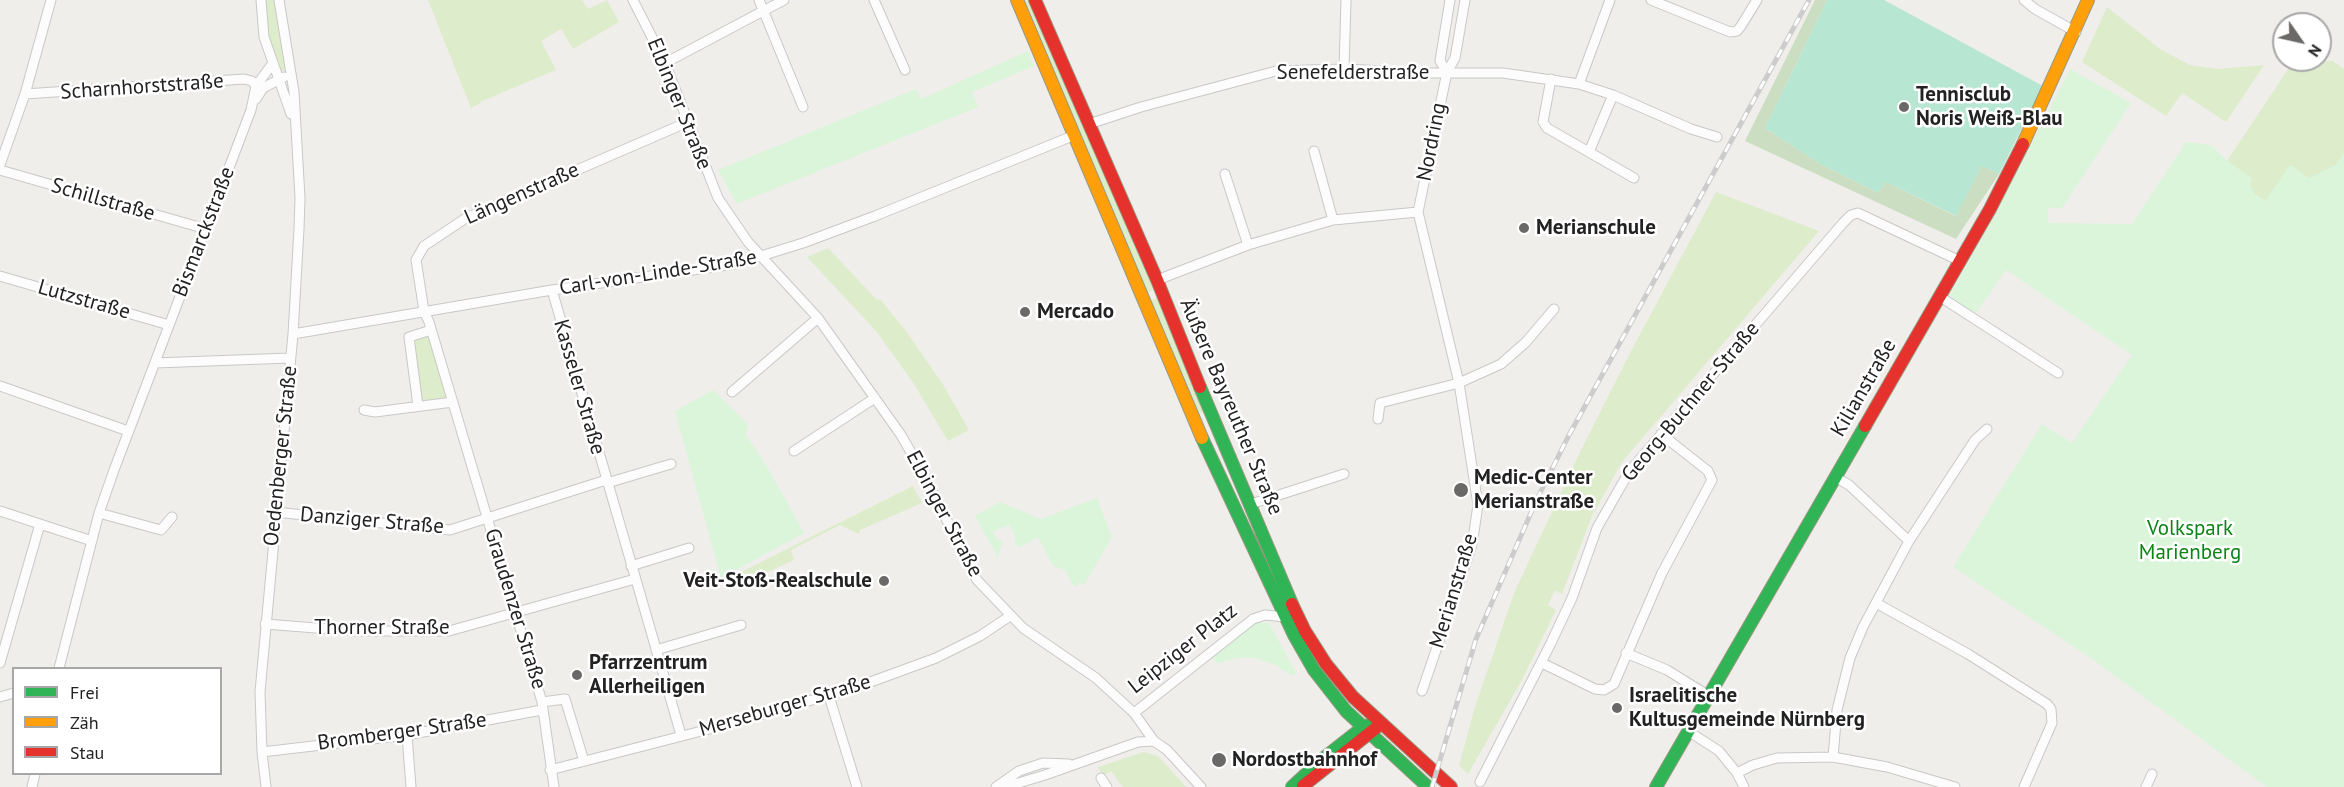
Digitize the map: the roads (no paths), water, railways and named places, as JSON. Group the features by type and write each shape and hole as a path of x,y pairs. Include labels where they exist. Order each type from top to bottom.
{"main road":[{"name":"Äußere Bayreuther Straße","path":"1017,0 1210,457 1285,617 1314,670 1338,702 1365,731 1428,787"},
{"name":"Äußere Bayreuther Straße","path":"1035,0 1157,280 1209,409 1251,504 1274,565 1313,645 1344,687 1451,787"},
{"name":"Kilianstraße","path":"1656,787 2016,160 2076,32 2088,0"},
{"path":"1302,787 1371,724 1382,724"},
{"path":"1292,787 1320,760 1365,731"}],"street":[{"name":"Scharnhorststraße","path":"0,165 25,94 51,0"},
{"path":"261,0 264,37 280,81"},
{"path":"279,0 290,72"},
{"name":"Elbinger Straße","path":"633,0 665,63 718,198 739,231 818,318 902,435 977,580 1023,628 1089,670 1134,713"},
{"path":"759,0 803,107"},
{"path":"665,63 784,0"},
{"path":"874,0 904,70"},
{"path":"1344,69 1346,0"},
{"name":"Nordring","path":"1447,72 1440,61 1450,0"},
{"name":"Nordring","path":"1418,212 1447,72 1455,58 1465,0"},
{"path":"1579,84 1610,0"},
{"path":"1651,0 1730,32 1737,31 1756,0"},
{"path":"2024,0 2035,9 2076,32"},
{"name":"Bismarckstraße","path":"254,102 256,86 273,63"},
{"name":"Senefelderstraße","path":"1089,124 1142,107 1276,71 1344,69 1503,73 1579,84 1613,95 1691,129 1717,137"},
{"name":"Bismarckstraße","path":"59,667 99,513 128,431 254,102 263,88 280,81 290,72"},
{"name":"Oedenberger Straße","path":"266,787 260,692 293,334 300,198 294,125 294,93 290,72"},
{"name":"Scharnhorststraße","path":"25,94 244,79 252,81 256,86"},
{"path":"1551,80 1543,122 1547,128 1634,178"},
{"name":"Oedenberger Straße","path":"280,81 294,125"},
{"path":"1589,152 1613,95"},
{"name":"Längenstraße","path":"424,311 416,260 424,246 451,226 688,122"},
{"name":"Carl-von-Linde-Straße","path":"293,334 552,290 694,272 761,257 914,201 1075,135"},
{"path":"1314,151 1333,220"},
{"name":"Schillstraße","path":"0,170 206,229"},
{"path":"1226,174 1248,245"},
{"path":"1157,280 1248,245 1333,220 1418,212"},
{"name":"Merianstraße","path":"1418,212 1459,383 1478,505 1472,545 1422,691"},
{"name":"Georg-Buchner-Straße","path":"1480,782 1542,663 1572,598 1597,528 1629,472 1813,256 1851,215 1858,213 1960,261"},
{"name":"Lutzstraße","path":"0,276 169,325"},
{"name":"Kasseler Straße","path":"552,290 681,735"},
{"path":"1939,296 2058,373"},
{"path":"1378,419 1380,403 1459,383 1483,374 1509,359 1540,328 1554,309"},
{"name":"Graudenzer Straße","path":"424,311 517,614 542,706 554,787"},
{"path":"732,392 818,318"},
{"path":"418,406 409,337 431,330"},
{"path":"155,363 290,358"},
{"path":"0,386 128,431"},
{"path":"794,451 875,398"},
{"path":"364,410 375,412 453,402"},
{"path":"1833,757 1837,710 1850,658 1909,541 1975,440 1987,429"},
{"path":"1542,663 1595,689 1604,690 1614,684 1662,573 1712,480 1707,471 1661,435"},
{"name":"Kasseler Straße","path":"606,481 670,464"},
{"path":"1251,504 1344,474"},
{"path":"1835,477 1849,485 1909,541"},
{"name":"Danziger Straße","path":"275,512 450,530 606,481"},
{"path":"0,511 92,541"},
{"path":"99,513 161,530 172,517"},
{"path":"0,663 40,524"},
{"path":"631,566 690,548"},
{"name":"Thorner Straße","path":"266,624 354,632 449,632 635,579"},
{"path":"1876,603 1968,654 2047,704 2051,709 2052,723 2024,787"},
{"name":"Leipziger Platz","path":"1201,787 1167,750 1154,741 1134,713 1252,619 1265,615 1285,617"},
{"name":"Merseburger Straße","path":"550,770 829,696 936,658 980,636 1010,616"},
{"path":"656,650 741,625"},
{"path":"1626,653 1667,670 1709,696"},
{"path":"829,696 857,787"},
{"name":"Graudenzer Straße","path":"542,706 565,699 584,761"},
{"name":"Bromberger Straße","path":"262,752 407,735 542,706"},
{"path":"1688,731 1719,751 1737,773 1744,787"},
{"path":"407,735 411,787"},
{"path":"1005,787 1138,742 1154,741"},
{"path":"1737,773 1753,765 1777,758 1833,757 1887,766 1955,787"},
{"path":"996,787 1019,771 1043,763 1075,764"},
{"path":"2146,787 2152,774"},
{"path":"1922,776 1922,787"},
{"path":"1101,778 1107,787"}],"railway":[{"path":"1432,787 1476,639 1537,499 1569,435 1809,0"}],"place":[{"name":"Tennisclub Noris Weiß-Blau","path":"1904,107"},
{"name":"Merianschule","path":"1524,228"},
{"name":"Mercado","path":"1025,312"},
{"name":"Medic-Center Merianstraße","path":"1461,490"},
{"name":"Veit-Stoß-Realschule","path":"884,581"},
{"name":"Pfarrzentrum Allerheiligen","path":"577,675"},
{"name":"Israelitische Kultusgemeinde Nürnberg","path":"1617,708"},
{"name":"Nordostbahnhof","path":"1219,760"}],"park label":[{"name":"Volkspark Marienberg","path":"2190,541"}]}
